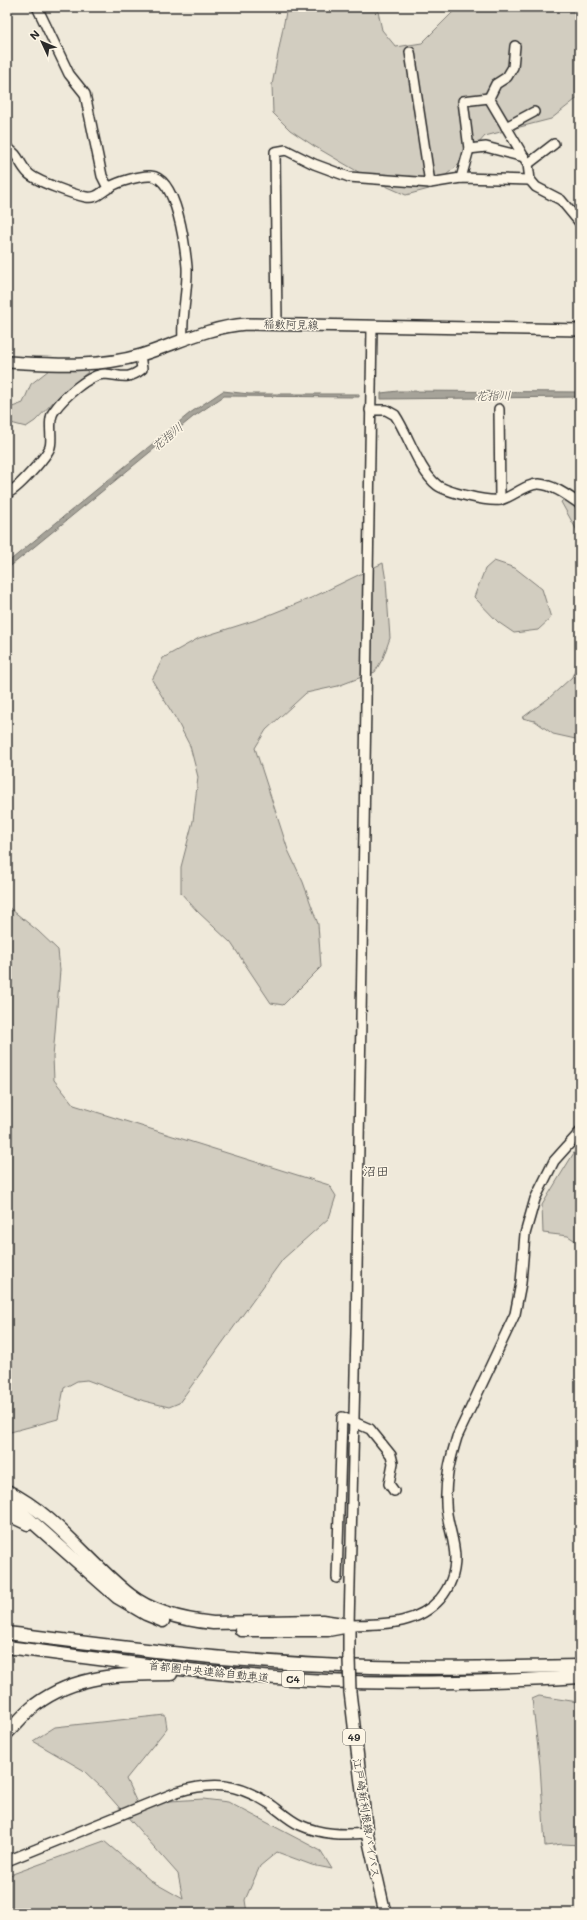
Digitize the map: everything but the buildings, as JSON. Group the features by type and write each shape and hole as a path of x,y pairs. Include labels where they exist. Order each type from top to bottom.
{"highway":[{"path":"7,1491 36,1508 131,1595 164,1617"},
{"path":"7,1496 20,1502 55,1526"},
{"path":"7,1504 20,1511 117,1597 146,1614 183,1622 213,1623 322,1621 349,1626"},
{"path":"7,1514 46,1535"},
{"path":"7,1626 49,1633 81,1642"},
{"name":"首都圏中央連絡自動車道","path":"7,1634 238,1660 323,1666 423,1668 580,1666"},
{"name":"首都圏中央連絡自動車道","path":"7,1647 230,1674 327,1681 418,1683 580,1677"},
{"path":"7,1734 34,1706 44,1699 66,1687 90,1679 110,1675 132,1674 230,1674"}],"main road":[{"name":"稲敷阿見線","path":"7,362 86,364 106,362 140,356 183,339 232,325 277,324 580,330"},
{"name":"江戸崎新利根線バイパス","path":"349,1626 350,1692 367,1833 385,1913"}],"street":[{"path":"37,7 69,74 85,94 102,176 106,184 110,187"},
{"path":"489,98 496,84 507,77 513,67 515,46"},
{"path":"410,52 430,183"},
{"path":"489,98 526,161 530,180 536,186 561,200 580,223"},
{"path":"460,178 469,148 463,101 489,98"},
{"path":"506,127 534,112"},
{"path":"526,161 554,144"},
{"path":"469,148 486,147 526,161"},
{"path":"7,148 16,154 27,173 36,179 86,197 97,197 110,187 131,179 151,176 160,180 172,194 177,207 187,268 182,324 183,339"},
{"path":"277,324 275,152 286,150 314,164 349,178 430,183 460,178 530,180"},
{"path":"372,326 356,1333 349,1626 395,1623 415,1618 436,1604 451,1583 455,1557 446,1504 447,1472 450,1458 456,1438 495,1359 515,1314 521,1283 525,1234 535,1199 554,1161 580,1132"},
{"path":"7,493 22,483 50,446 53,412 64,398 77,386 103,374 123,377 135,375 142,369 140,356"},
{"path":"499,409 500,500"},
{"path":"370,410 386,410 395,415 427,472 438,486 486,500 500,500 512,493 538,484 559,490 580,504"},
{"path":"337,1578 342,1417 370,1429 391,1455 393,1463 389,1484 394,1491"},
{"path":"7,1861 177,1792 204,1784 217,1784 249,1792 271,1805 292,1821 311,1829 332,1834 367,1833"}],"shaded area":[{"path":"287,7 377,7 382,30 396,47 422,43 458,7 580,7 580,96 551,119 485,136 463,161 429,189 406,195 372,180 314,146 290,130 273,113 272,85"},
{"path":"84,368 88,372 59,396 35,421 26,427 7,422 7,409 23,403 31,384 49,370"},
{"path":"580,495 580,536 561,502 568,496"},
{"path":"494,561 515,568 542,589 551,618 538,630 514,633 498,622 474,597 485,569"},
{"path":"383,563 386,581 390,638 383,658 375,672 338,686 306,693 266,730 255,748 288,850 303,882 318,924 321,967 283,1005 271,1003 231,943 197,911 181,893 181,867 193,821 198,777 190,746 176,719 152,680 163,658 199,638 259,619 311,598"},
{"path":"580,658 580,740 553,734 535,721 522,718 549,698 572,677"},
{"path":"7,906 38,931 58,950 60,970 53,1057 54,1080 74,1105 329,1185 336,1196 329,1218 283,1259 179,1403 169,1407 144,1401 87,1380 77,1381 64,1388 58,1419 7,1433"},
{"path":"580,1143 580,1244 568,1236 543,1233 542,1205"},
{"path":"539,1696 578,1702 580,1718 580,1845 563,1844 545,1846 540,1765 532,1699"},
{"path":"165,1715 167,1728 126,1779 137,1803 203,1799 228,1802 321,1851 332,1869 312,1865 277,1852 260,1866 245,1900 247,1913 7,1913 7,1876 104,1841 151,1881 183,1899 178,1874 102,1788 83,1770 33,1741 55,1727"}],"water":[{"name":"花指川","path":"223,391 249,394 359,394 359,397 224,396 193,417 7,569 7,563 190,413"},
{"name":"花指川","path":"398,391 580,392 580,397 381,399 381,393"}],"district":[{"name":"沼田","path":"376,1170"}]}
